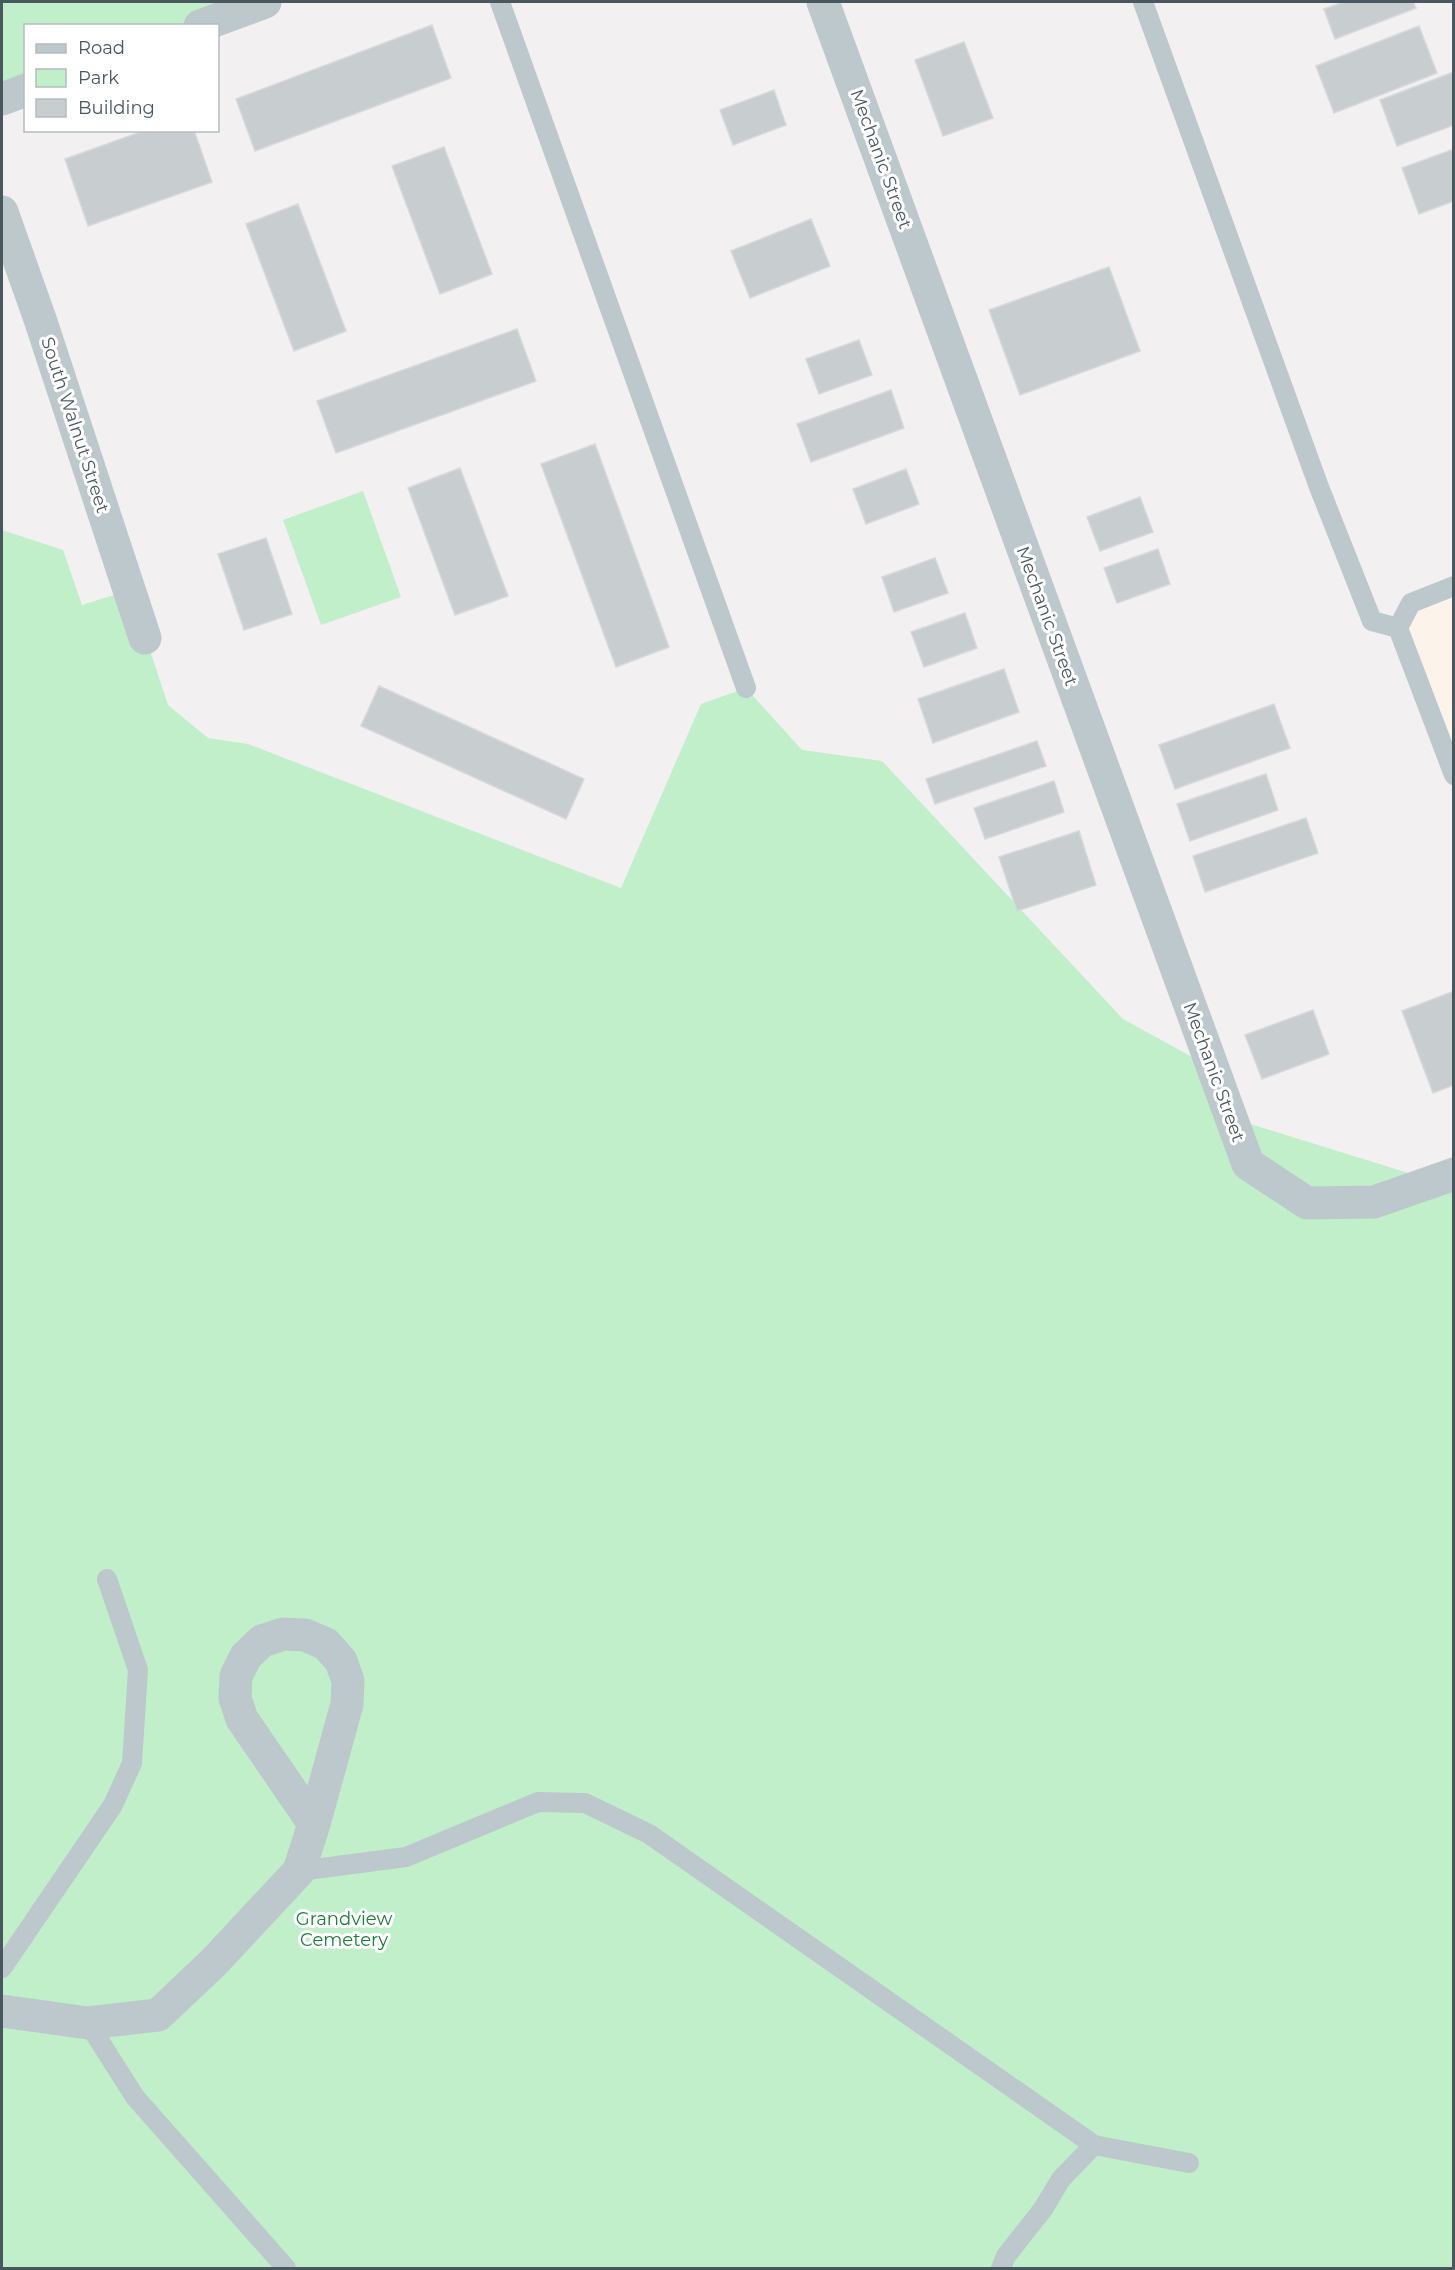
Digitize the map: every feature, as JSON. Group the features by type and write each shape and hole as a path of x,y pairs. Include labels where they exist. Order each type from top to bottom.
{"street":[{"path":"205,24 265,2"},
{"name":"Mechanic Street","path":"823,2 1248,1164 1306,1203 1374,1202 1454,1174"},
{"path":"2,99 24,91"},
{"name":"South Walnut Street","path":"2,213 40,319 145,638"},
{"path":"2,2011 88,2023 158,2015 214,1962 299,1871 314,1824 347,1704 348,1682 341,1661 326,1644 305,1635 283,1634 262,1641 246,1656 236,1676 235,1698 242,1719 314,1824"}],"lane":[{"path":"500,2 746,688"},
{"path":"1143,2 1319,487 1372,621 1398,628"},
{"path":"1454,586 1411,603 1398,628 1454,775"},
{"path":"2,1968 113,1805 132,1763 138,1670 107,1579"},
{"path":"299,1871 406,1857 538,1802 585,1803 649,1834 1094,2145 1189,2163"},
{"path":"88,2023 135,2097 286,2268"},
{"path":"1001,2268 1006,2256 1043,2209 1061,2179 1094,2145"}],"shaded area":[{"path":"1453,586 1453,775 1398,628 1411,603"}],"green space":[{"path":"2,2 265,2 203,24 24,24 24,90 2,99"},
{"path":"363,491 401,597 321,625 283,520"},
{"name":"Grandview Cemetery","path":"2,530 63,550 82,605 130,590 168,705 208,738 248,744 621,888 701,704 746,688 802,750 882,761 1123,1019 1212,1068 1231,1118 1434,1181 1453,1174 1453,2268 2,2268"}],"building":[{"path":"1344,2 1413,2 1416,8 1335,39 1324,9"},
{"path":"432,25 451,78 255,151 236,99"},
{"path":"1419,26 1437,73 1334,113 1316,66"},
{"path":"964,42 993,118 943,136 915,60"},
{"path":"1451,73 1454,79 1454,125 1397,146 1380,100"},
{"path":"774,90 786,125 733,145 720,110"},
{"path":"140,132 195,132 212,182 88,226 65,159"},
{"path":"444,147 492,274 440,294 392,166"},
{"path":"1454,149 1454,201 1419,214 1402,168"},
{"path":"298,204 346,331 294,351 246,224"},
{"path":"811,219 830,266 750,298 731,251"},
{"path":"1109,267 1140,351 1020,395 989,310"},
{"path":"517,329 536,381 336,453 317,401"},
{"path":"859,340 872,375 819,394 806,359"},
{"path":"891,390 904,428 811,462 797,424"},
{"path":"595,444 669,647 616,667 541,464"},
{"path":"460,468 508,596 455,615 408,488"},
{"path":"906,469 919,504 866,524 853,489"},
{"path":"1140,497 1153,532 1100,551 1087,517"},
{"path":"266,538 292,614 244,630 218,554"},
{"path":"1158,549 1170,584 1117,603 1104,568"},
{"path":"935,558 948,593 894,612 882,577"},
{"path":"965,613 977,648 924,667 911,632"},
{"path":"1004,669 1019,712 933,743 918,699"},
{"path":"379,686 584,779 566,819 361,726"},
{"path":"1274,704 1290,748 1175,789 1159,745"},
{"path":"1037,741 1046,766 935,804 926,779"},
{"path":"1266,774 1278,810 1190,841 1177,804"},
{"path":"1054,781 1064,812 985,839 974,808"},
{"path":"1306,818 1318,853 1205,892 1193,856"},
{"path":"1079,831 1096,885 1017,911 999,857"},
{"path":"1454,991 1454,1085 1433,1093 1402,1011"},
{"path":"1313,1010 1329,1054 1262,1079 1245,1035"}]}
